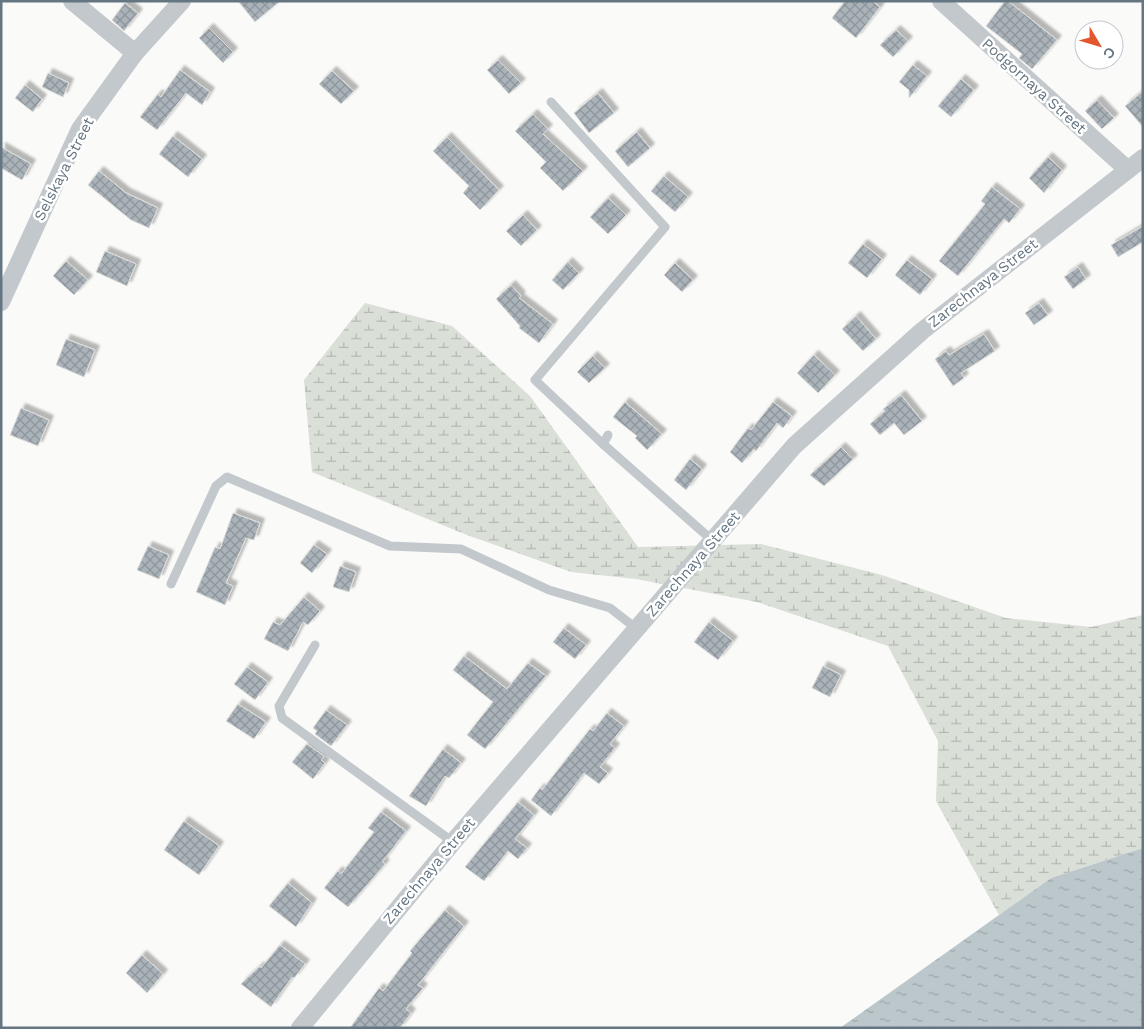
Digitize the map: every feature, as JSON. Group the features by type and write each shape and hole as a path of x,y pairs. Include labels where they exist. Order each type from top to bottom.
{"street":[{"path":"72,1 135,52"},
{"name":"Selskaya Street","path":"1,302 44,204 80,129 135,52 182,1"},
{"name":"Podgornaya Street","path":"941,1 1128,170"},
{"name":"Zarechnaya Street","path":"300,1028 453,842 794,446 922,332 1143,158"}],"lane":[{"path":"551,102 665,227 535,380 603,444 713,541"},
{"path":"603,444 608,435"},
{"path":"171,584 216,486 227,477 390,546 461,549 549,590 610,608 637,629"},
{"path":"315,645 279,706 282,718 453,842"}],"green space":[{"path":"365,303 452,326 530,396 638,547 761,544 882,575 1006,618 1091,627 1143,615 1143,848 1051,878 999,915 936,801 938,741 888,646 757,602 636,579 571,572 467,535 312,472 304,380"}],"water":[{"path":"1143,848 1143,1028 840,1028 1051,878"}],"building":[{"path":"238,1 280,1 255,22"},
{"path":"845,1 872,1 880,7 856,38 832,18"},
{"path":"1005,1 1008,1 1057,40 1032,69 1019,58 1022,54 986,26"},
{"path":"125,3 138,13 124,31 112,20"},
{"path":"209,28 233,52 223,63 199,38"},
{"path":"896,30 908,41 893,57 880,45"},
{"path":"498,60 521,83 509,94 487,70"},
{"path":"913,65 927,76 909,98 909,90 899,82"},
{"path":"180,70 210,92 202,105 186,93 157,130 140,117 158,94 161,97"},
{"path":"332,71 354,91 341,104 319,84"},
{"path":"48,73 69,83 63,97 42,87"},
{"path":"961,79 974,90 951,117 938,106"},
{"path":"25,85 42,99 33,112 15,98"},
{"path":"1143,91 1143,127 1125,106"},
{"path":"598,93 614,113 589,133 574,113"},
{"path":"1097,100 1114,118 1102,129 1085,111"},
{"path":"533,114 548,129 543,134 583,171 563,191 540,168 546,162 515,131"},
{"path":"637,132 650,148 628,167 615,151"},
{"path":"173,136 202,159 188,177 159,154"},
{"path":"447,137 499,190 480,210 463,193 469,186 433,151"},
{"path":"1,147 31,164 22,180 1,168"},
{"path":"1048,157 1062,170 1044,193 1029,178"},
{"path":"99,171 126,193 158,208 149,228 131,220 88,185"},
{"path":"664,176 688,197 675,212 651,191"},
{"path":"992,187 1020,209 1009,223 1004,219 958,276 939,261 985,204 981,201"},
{"path":"608,198 626,215 608,234 590,217"},
{"path":"523,215 537,230 521,246 506,231"},
{"path":"1143,226 1143,242 1118,257 1111,245"},
{"path":"863,244 882,259 867,278 848,263"},
{"path":"105,251 136,264 127,286 96,272"},
{"path":"907,260 932,279 920,295 895,275"},
{"path":"66,261 88,280 74,295 53,276"},
{"path":"568,262 579,273 563,290 552,280"},
{"path":"675,263 693,280 682,292 664,275"},
{"path":"1078,267 1086,279 1073,289 1064,277"},
{"path":"511,285 521,296 519,298 553,324 539,343 519,328 520,326 496,299"},
{"path":"1039,303 1048,315 1034,325 1025,313"},
{"path":"856,316 876,339 863,351 842,329"},
{"path":"984,334 995,351 961,373 964,378 953,386 935,359 946,351 949,355"},
{"path":"66,339 95,350 84,377 56,365"},
{"path":"814,355 835,375 818,393 797,373"},
{"path":"593,356 605,368 589,383 577,372"},
{"path":"901,395 922,421 904,435 894,423 880,435 870,424 885,411 883,409"},
{"path":"625,402 662,434 647,450 635,438 637,436 613,417"},
{"path":"773,402 792,416 783,428 777,423 756,451 754,449 742,463 730,452 748,428 751,430"},
{"path":"21,408 49,420 38,446 10,435"},
{"path":"841,447 853,459 824,486 810,475"},
{"path":"690,459 702,469 686,490 674,480"},
{"path":"233,513 260,523 254,540 246,538 226,583 233,586 225,605 196,592 215,547 220,549"},
{"path":"314,545 327,554 312,573 300,563"},
{"path":"148,546 169,555 159,579 137,570"},
{"path":"340,566 356,572 349,592 333,587"},
{"path":"304,597 320,611 308,625 303,622 288,651 264,639 273,622 280,625"},
{"path":"709,622 733,641 718,660 694,642"},
{"path":"564,628 586,645 575,659 553,642"},
{"path":"464,656 507,689 528,663 546,676 485,749 467,735 493,702 453,670"},
{"path":"823,666 841,675 830,697 812,688"},
{"path":"247,667 268,682 255,700 234,684"},
{"path":"238,704 266,722 254,739 226,721"},
{"path":"326,710 347,725 331,746 315,734 317,731 313,728"},
{"path":"607,713 624,726 610,744 615,748 600,767 608,773 599,784 584,773 551,816 531,800 540,788 542,790 590,729 593,731"},
{"path":"307,744 324,756 321,760 325,763 313,779 292,762"},
{"path":"443,749 461,763 449,778 445,776 426,806 409,796"},
{"path":"518,802 534,815 515,839 527,848 518,859 508,851 484,881 465,867"},
{"path":"381,812 406,831 382,862 385,864 348,907 324,888 338,871 341,874 374,832 368,828"},
{"path":"184,821 219,846 199,875 164,850"},
{"path":"288,883 312,903 296,927 269,906"},
{"path":"445,910 464,926 418,985 423,988 406,1009 411,1013 400,1028 350,1028 379,988 383,991 412,953 410,951"},
{"path":"280,945 305,964 294,978 292,977 271,1007 241,984 260,966 261,968"},
{"path":"142,955 163,974 147,993 126,973"}]}
